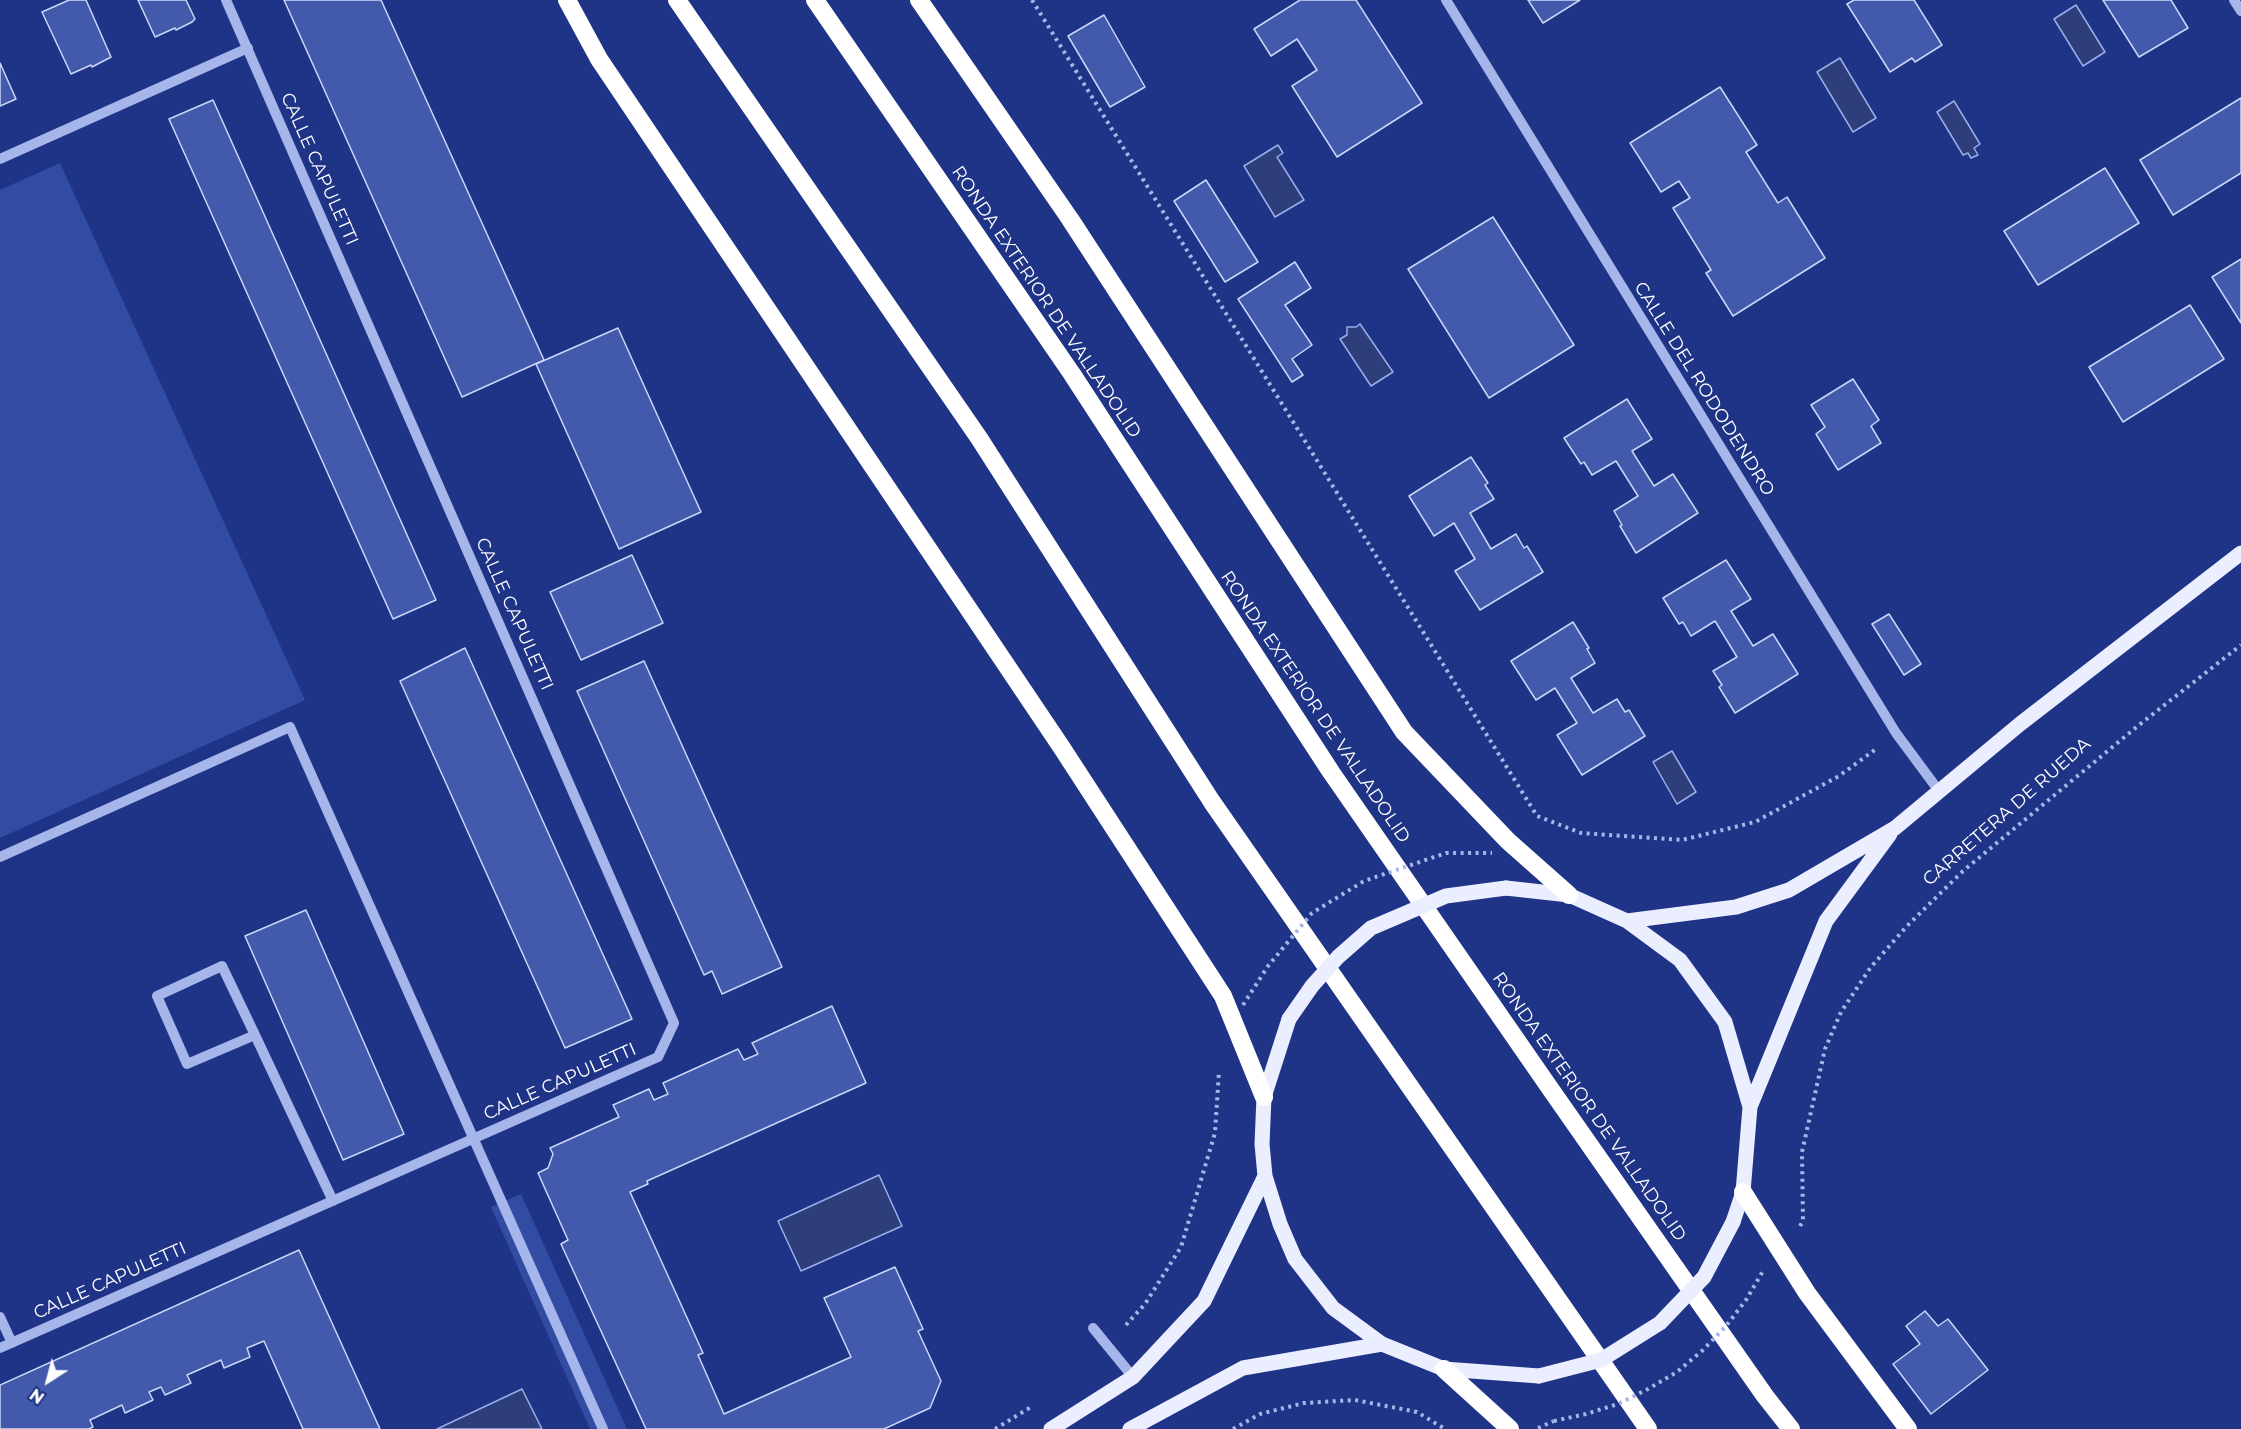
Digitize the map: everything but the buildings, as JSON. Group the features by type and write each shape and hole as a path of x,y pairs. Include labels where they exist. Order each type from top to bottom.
{"highway":[{"path":"567,0 599,59 1137,861 1223,996 1264,1097"},
{"path":"677,0 979,438 1212,802 1648,1429"},
{"name":"RONDA EXTERIOR DE VALLADOLID","path":"815,0 1072,374 1331,772 1765,1396 1791,1429"},
{"path":"919,0 1070,219 1404,732 1508,841 1569,895"},
{"path":"1743,1192 1807,1293 1908,1429"},
{"path":"1444,1369 1510,1429"}],"main road":[{"path":"1627,921 1736,907 1789,890 1895,828 2020,724 2241,553"},
{"path":"1750,1107 1725,1022 1680,960 1627,921 1569,895 1506,888 1446,896 1371,927 1338,957 1312,986 1289,1019 1264,1097 1262,1144 1265,1176 1294,1259 1333,1308 1382,1344 1444,1369 1539,1376 1600,1360 1660,1323 1704,1277 1733,1222 1743,1192 1750,1107 1826,921 1895,828"},
{"path":"1051,1429 1133,1377 1204,1301 1265,1176"},
{"path":"1130,1429 1243,1368 1382,1344"}],"street":[{"name":"CALLE CAPULETTI","path":"0,1348 658,1057 674,1023 226,0"},
{"name":"CALLE DEL RODODENDRO","path":"1446,0 1896,733 1939,791"},
{"path":"2234,0 2241,11"},
{"path":"0,159 248,48"},
{"name":"CALLE CAPULETTI","path":"0,857 290,727 603,1429"},
{"path":"255,1035 186,1064 158,996 222,966 255,1035 333,1201"},
{"path":"0,1317 12,1343"},
{"path":"1093,1328 1133,1377"}],"path":[{"path":"1032,0 1537,816 1581,833 1682,840 1755,822 1839,776 1896,733"},
{"name":"CARRETERA DE RUEDA","path":"1535,1429 1554,1421 1618,1404 1648,1389 1677,1372 1726,1326 1746,1300 1763,1271 1803,1221 1802,1152 1825,1049 1841,1012 1871,967 1907,926 1963,871 2139,725 2241,645"},
{"path":"1107,1346 1145,1304 1181,1246 1215,1133 1219,1073 1233,1023 1243,1005"},
{"path":"1233,1429 1260,1414 1293,1406 1355,1400 1417,1412 1445,1429"},
{"path":"995,1429 1033,1405"}],"shaded area":[{"path":"2076,5 2105,52 2083,66 2054,19"},
{"path":"1840,58 1876,118 1853,132 1817,72"},
{"path":"1954,101 1980,144 1974,148 1978,155 1971,158 1968,153 1963,155 1937,112"},
{"path":"1278,145 1283,153 1277,157 1304,200 1275,217 1244,166"},
{"path":"60,163 305,700 0,838 0,190"},
{"path":"1360,324 1393,372 1371,386 1340,339 1347,335 1347,327 1356,327"},
{"path":"1672,751 1696,792 1677,804 1653,762"},
{"path":"879,1175 902,1226 801,1271 778,1221"},
{"path":"521,1194 627,1429 590,1429 491,1207"},
{"path":"522,1389 542,1429 437,1429"}]}
